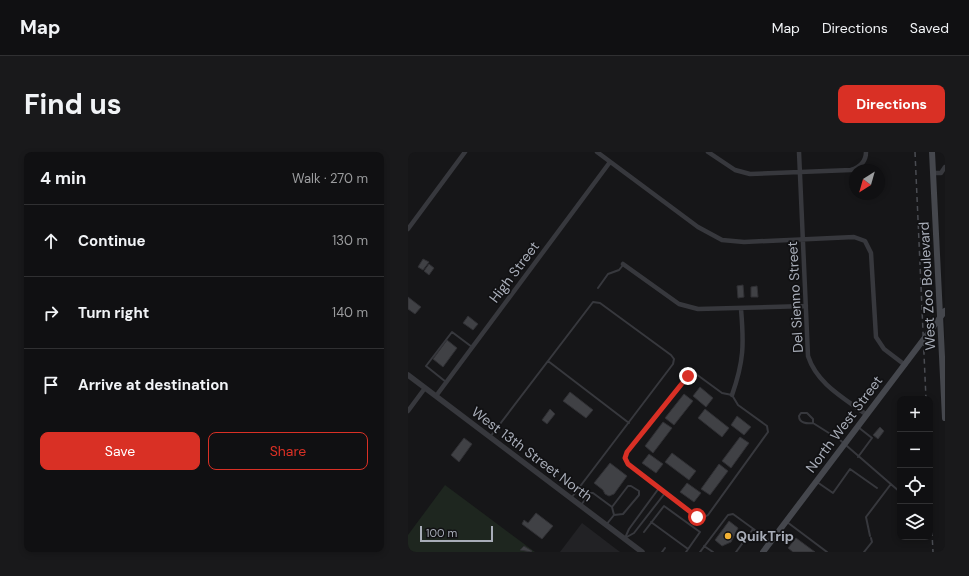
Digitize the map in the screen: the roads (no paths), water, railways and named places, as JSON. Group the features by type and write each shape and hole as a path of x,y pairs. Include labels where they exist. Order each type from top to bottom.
{"main road":[{"name":"West Zoo Boulevard","path":"932,152 940,317 944,355 945,418"},
{"name":"North West Street","path":"763,552 945,311"}],"street":[{"path":"408,229 465,152"},
{"path":"598,152 713,237 733,242 854,237 866,242 871,253 876,337 884,349 905,365"},
{"path":"708,152 725,164 743,173 760,174 856,168 864,161 866,152"},
{"name":"Del Sienno Street","path":"799,152 808,356 814,372 830,388 867,415"},
{"name":"High Street","path":"436,396 610,162"},
{"path":"934,173 941,172 945,167"},
{"path":"623,264 680,304 708,310 806,306"},
{"path":"732,395 742,367 743,354 741,309"},
{"name":"West 13th Street North","path":"408,375 642,552"},
{"path":"408,411 425,388"}],"lane":[{"path":"598,288 608,274 615,270 619,270 623,264"},
{"path":"490,437 593,302 600,302 671,355 674,359 673,364 571,498"},
{"path":"446,382 426,366 430,360 452,332 472,347"},
{"path":"548,361 628,423"},
{"path":"690,374 696,374 722,393 732,395 738,405 766,426 767,434 708,515 703,518 697,517 659,488 628,464 625,456 685,378 690,374"},
{"path":"813,423 813,419 807,413 801,413 799,416 802,421 807,424 813,423 840,440 897,489"},
{"path":"857,427 872,438 858,457"},
{"path":"816,481 833,493 850,469 877,488"},
{"path":"864,552 872,542 866,517 891,484"},
{"path":"606,524 614,515 623,514 639,496 639,492 631,486 628,486 612,507"},
{"path":"624,539 629,529 659,488"},
{"path":"581,506 590,493 593,493 612,507 614,515"},
{"path":"624,539 634,533 665,493"},
{"path":"644,532 664,506 700,532 686,552"},
{"path":"700,552 728,514 733,514 771,542"},
{"path":"651,522 688,549"},
{"path":"786,522 828,552"},
{"path":"736,552 753,529"},
{"path":"704,546 711,552"},
{"path":"662,552 665,548"}],"railway":[{"path":"915,152 926,396"},
{"path":"930,504 933,552"}],"place":[{"name":"QuikTrip","path":"728,536"}]}
